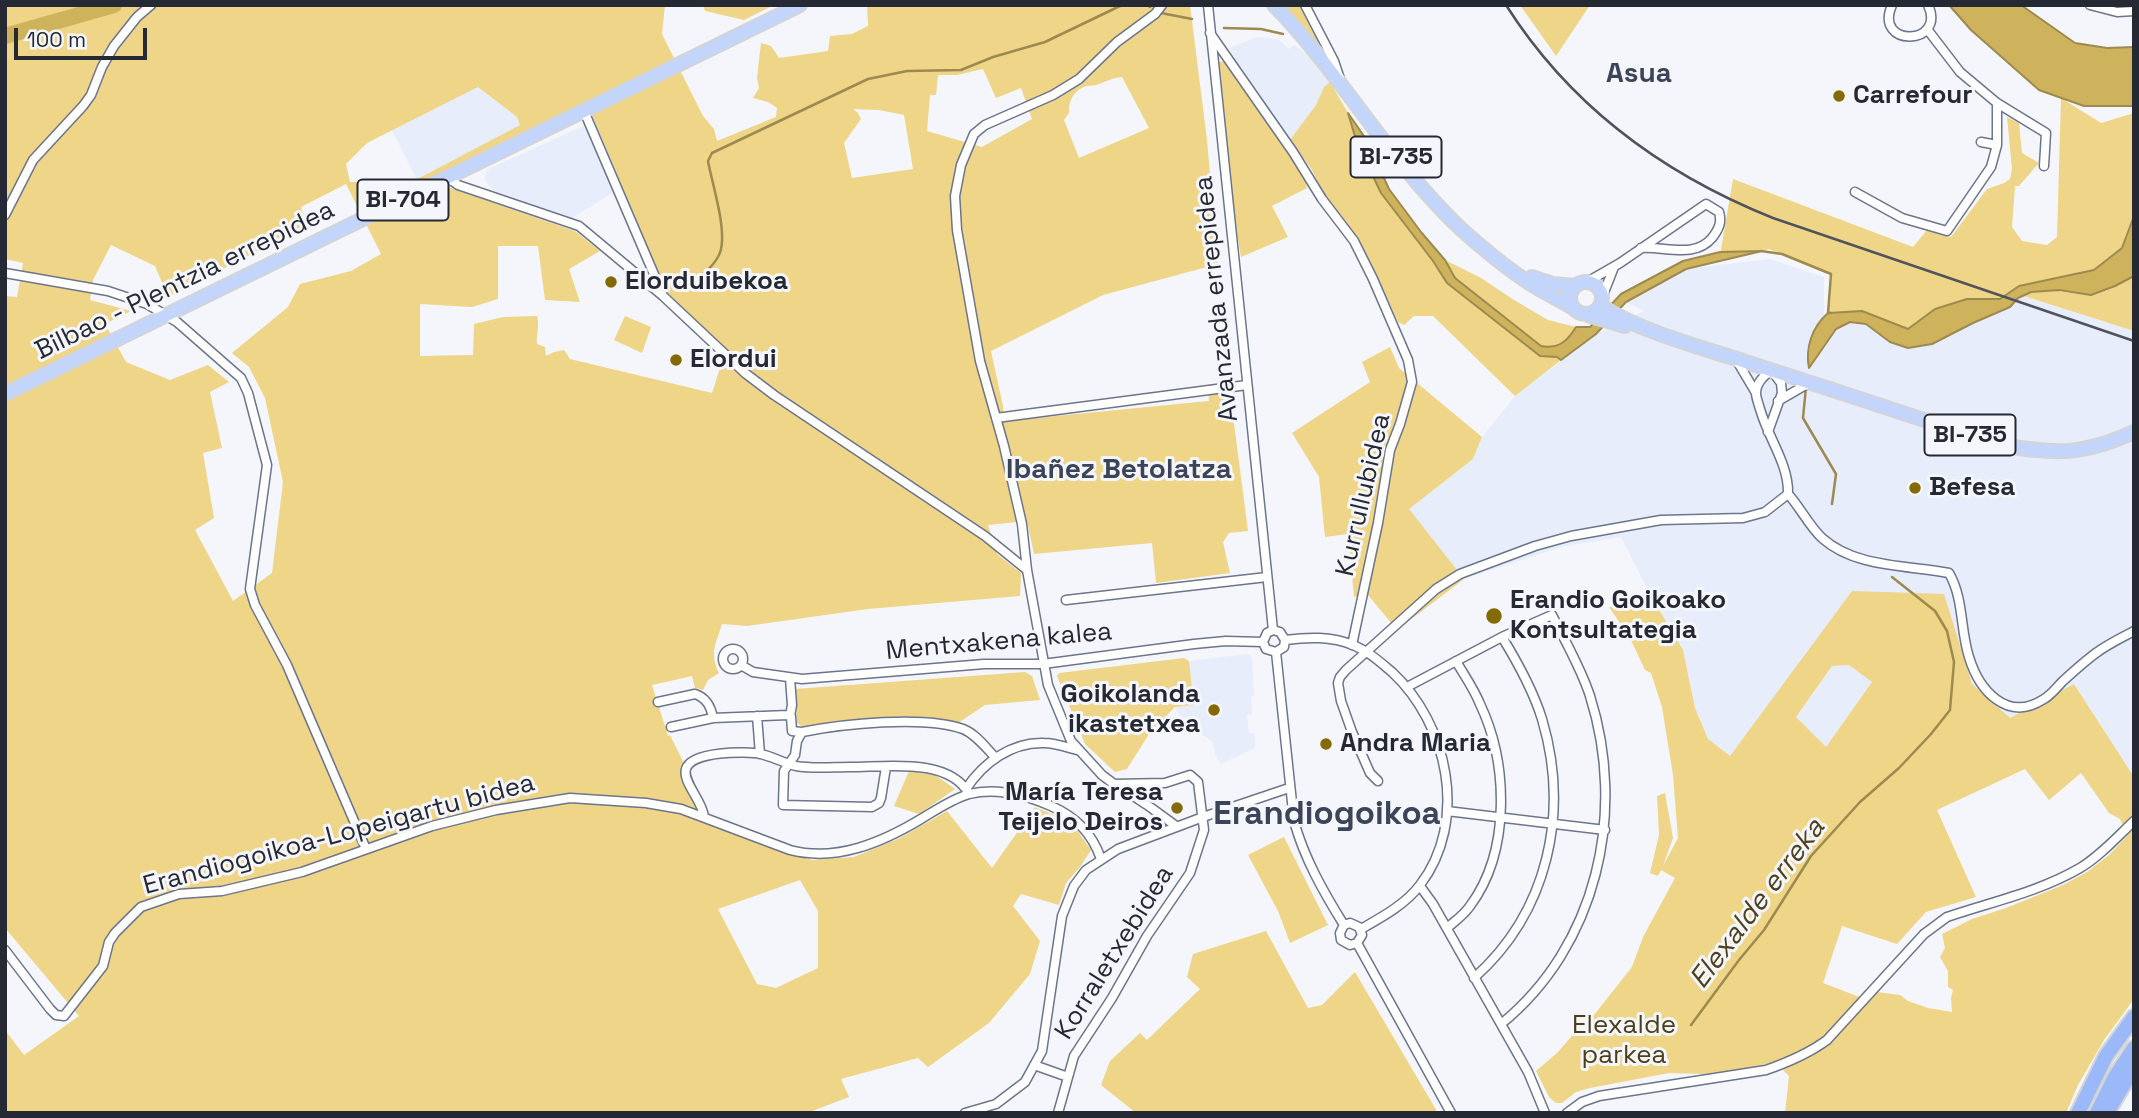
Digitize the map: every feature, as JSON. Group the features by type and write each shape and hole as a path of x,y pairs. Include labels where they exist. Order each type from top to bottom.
{"highway":[{"path":"2078,1113 2099,1069 2134,1017"},
{"path":"2097,1113 2115,1077 2134,1048"},
{"path":"2107,1113 2134,1067"}],"main road":[{"name":"Bilbao - Plentzia errepidea","path":"5,394 800,5"},
{"name":"BI-735","path":"1275,5 1431,197 1478,244 1532,285 1573,309"},
{"name":"BI-735","path":"1509,267 1540,281 1581,284"},
{"path":"1581,284 1598,287 1602,300 1594,314 1588,315 1573,309 1570,294 1581,284"},
{"name":"BI-735","path":"1602,300 1616,316 1667,335 2000,445 2042,452 2077,451 2100,446 2134,432"},
{"name":"BI-735","path":"1588,315 1667,335"}],"street":[{"path":"5,215 33,160 83,106 114,46 137,17 151,5"},
{"path":"1162,5 1155,14 1117,42 1079,79 1053,95 985,125 974,134 961,166 955,195 957,230 980,361 1022,524 1027,570 1048,685 1077,750 1102,775 1176,826"},
{"name":"Avanzada errepidea","path":"1208,5 1273,630"},
{"path":"1305,5 1334,61 1343,88"},
{"path":"1892,5 1890,23 1897,33 1909,38 1922,34 1927,29 1931,17 1928,5"},
{"path":"2090,5 2117,12 2134,11"},
{"path":"1927,29 1960,72 1997,103 2046,133 2044,166"},
{"name":"Kurrullubidea","path":"1210,33 1354,242 1408,360 1412,382 1390,450 1378,523 1352,645"},
{"path":"1855,192 1902,218 1948,231 1991,167 1997,145 1997,103"},
{"path":"584,111 663,296"},
{"path":"1981,142 1997,145"},
{"path":"448,178 458,185 579,226 663,296 745,373 985,536 1027,570"},
{"path":"1581,284 1614,267 1706,204 1719,212 1721,220 1717,232 1699,247 1686,251 1642,248"},
{"path":"1602,300 1614,267"},
{"path":"5,273 108,291 147,304 177,322 241,378 248,393 267,465 250,589 255,605 287,664 366,849"},
{"path":"1735,358 1756,393 1768,432 1788,480 1788,494 1822,537 1846,552 1871,561 1949,573 1956,585 1972,666 1984,688 1998,702 2014,707 2028,706 2044,699 2098,652 2134,631"},
{"path":"1756,393 1760,380 1771,370 1782,383 1782,393 1768,432"},
{"path":"1778,401 1809,383"},
{"path":"996,418 1247,385"},
{"path":"1378,781 1370,773 1352,732 1338,683 1340,677 1366,652 1436,589 1460,574 1535,546 1571,536 1661,520 1742,518 1765,512 1788,494"},
{"path":"1066,600 1267,577"},
{"path":"1406,687 1552,615 1590,696 1604,764 1607,803 1605,830 1594,886 1568,946 1536,991 1501,1024"},
{"path":"1273,630 1280,632 1285,640 1284,647 1276,652 1266,649 1263,642 1267,633 1273,630"},
{"path":"1474,978 1512,938 1525,917 1548,858 1553,823 1552,770 1542,719 1526,678 1503,637"},
{"path":"1285,640 1325,638 1352,645 1380,661 1406,687 1423,710 1437,739 1447,779 1445,831 1437,853 1420,886 1394,909 1361,929"},
{"name":"Mentxakena kalea","path":"741,665 752,672 802,679 984,664 1043,664 1205,643 1263,642"},
{"path":"1276,652 1289,788 1299,839 1344,925"},
{"path":"1447,928 1472,904 1483,884 1495,853 1501,817 1499,767 1490,730 1480,704 1456,661"},
{"path":"790,678 792,731 862,724 940,724 970,733 995,757"},
{"path":"657,702 695,694 711,708 713,718"},
{"path":"757,716 760,754"},
{"path":"671,727 713,718 790,716"},
{"path":"802,732 797,741 795,755 784,771 783,805 872,807 879,803 881,798 886,767"},
{"path":"704,817 701,803 686,778 685,770 690,762 706,756 727,753 760,754 800,766 928,767 943,773 968,791 976,774 995,757 1046,743 1077,750"},
{"name":"Korraletxebidea","path":"1058,1113 1078,1049 1112,998 1147,936 1190,873 1204,831 1198,782 1190,775 1165,783 1114,784"},
{"path":"965,1113 996,1104 1025,1082 1042,1051 1062,916 1074,886 1086,870 1118,849 1176,826 1289,788"},
{"name":"Erandiogoikoa-Lopeigartu bidea","path":"5,950 50,1009 56,1015 64,1016 103,966 109,943 115,933 141,907 179,894 222,891 302,872 432,826 496,810 570,798 646,803 681,809 807,854 850,852 907,827 968,791 988,791 1028,796 1068,814 1084,827 1101,859"},
{"path":"1447,811 1605,830"},
{"path":"1567,1113 1582,1102 1599,1096 1766,1070 1792,1061 1827,1040 1934,925 1947,917 2039,887 2077,869 2134,821"},
{"path":"1420,886 1447,928 1528,1072 1545,1113"},
{"path":"1354,923 1361,929 1362,935 1357,943 1350,945 1341,940 1340,930 1344,925 1354,923"},
{"path":"1357,943 1451,1113"},
{"path":"1034,1065 1068,1077"}],"shaded area":[{"path":"1949,5 2021,5 2075,43 2107,48 2134,47 2134,106 2084,106 2039,90 1971,30"},
{"path":"1258,37 1278,39 1289,49 1294,45 1307,54 1330,82 1324,87 1316,105 1290,140 1229,48"},
{"path":"478,87 517,117 521,125 417,180 392,130"},
{"path":"1348,113 1366,139 1389,189 1445,260 1455,278 1541,346 1557,345 1569,337 1576,327 1590,327 1621,294 1683,261 1720,252 1762,251 1686,269 1626,302 1596,334 1561,360 1557,357 1540,356 1447,283 1381,193 1357,143"},
{"path":"586,125 614,192 572,218 494,191 485,181 486,170"},
{"path":"2134,216 2134,276 2115,286 2091,295 2059,290 2031,292 2018,298 2010,307 1932,344 1908,348 1890,342 1866,324 1850,322 1836,329 1809,368 1811,338 1828,313 1862,311 1908,329 1935,309 1967,299 2000,299 2019,286 2094,270 2122,248"},
{"path":"1770,259 1824,277 1824,317 1811,336 1806,354 1826,345 1836,329 1850,322 1866,324 1890,342 1973,323 2010,307 2018,298 2024,296 2134,331 2134,777 2074,684 2010,718 1972,684 1944,595 1852,592 1730,756 1708,740 1695,708 1683,650 1652,598 1621,537 1561,547 1464,579 1408,509 1473,459 1482,437 1515,396 1596,334 1644,311 1626,302 1686,269"},
{"name":"Goikolanda ikastetxea","path":"1248,654 1252,657 1254,695 1251,696 1252,714 1247,715 1249,733 1254,733 1255,748 1221,764 1215,754 1213,742 1181,720 1175,706 1194,704 1189,661"},
{"path":"1849,665 1872,682 1826,747 1796,717 1832,666"}],"green space":[{"path":"5,5 665,5 662,34 703,116 714,129 717,141 776,117 777,108 753,98 759,88 757,78 761,43 771,46 779,58 828,51 830,36 852,34 868,26 867,5 1190,5 1207,140 1218,264 1103,295 991,351 1004,421 1209,401 1208,386 1229,385 1248,531 1229,533 1223,542 1230,573 1156,583 1152,543 1034,554 1027,521 988,525 997,554 1021,573 1020,596 868,609 747,626 722,624 714,654 719,673 708,680 703,690 695,688 692,676 652,685 668,736 670,735 715,826 775,849 812,860 854,857 900,838 947,811 992,868 1035,807 1071,822 1091,850 1066,883 1059,905 1021,894 1013,906 1040,941 1030,974 989,1023 928,1067 918,1058 841,1079 849,1097 807,1113 5,1113 5,1030 24,1055 79,1016 5,928 5,296 17,297 23,263 5,259","holes":["983,69 996,98 1021,88 1032,119 982,147 927,131 930,95 936,95 938,75 957,75","1122,77 1149,128 1079,158 1064,120 1069,113 1071,100 1082,88","478,87 517,117 520,125 374,202 361,182 350,182 346,164 367,143","853,109 904,115 913,169 852,178 844,143 861,119","592,115 666,291 726,349 712,393 570,359 564,350 546,356 545,347 537,344 537,316 503,317 474,324 473,355 420,356 420,304 472,307 498,299 498,246 538,246 545,300 580,302 569,269 600,251 575,231 445,186","346,184 381,254 351,271 300,284 288,307 232,353 249,367 265,398 283,482 272,573 233,601 195,530 214,518 203,453 222,448 210,392 229,382 208,365 170,380 126,362 105,324 131,311 90,300 93,280 111,245 155,266 168,297 307,226 301,207","800,880 818,911 818,968 776,988 757,984 718,909"]},
{"path":"703,5 774,5 744,20 705,11"},
{"path":"1280,5 1299,5 1322,50"},
{"path":"1520,5 1590,5 1556,56"},
{"path":"1226,61 1289,151 1305,178 1307,188 1272,206 1288,237 1241,257 1218,62"},
{"path":"1330,82 1348,113 1357,143 1447,283 1540,356 1557,357 1561,360 1515,396 1433,316 1414,316 1404,325 1398,322 1370,261 1350,228 1325,198 1312,170 1290,140 1316,105 1324,87"},
{"path":"2061,98 2101,123 2134,113 2134,216 2122,248 2094,270 2019,286 2000,299 1967,299 1935,309 1908,329 1862,311 1828,313 1831,274 1769,249 1719,261 1733,179 1913,247 1928,229 1951,237 1987,189 2010,179 2012,169 2007,117 2019,123 2022,153 2039,163 2019,186 2015,186 2012,227 2022,241 2047,245 2057,237"},
{"path":"1445,260 1481,278 1548,320 1576,327 1562,343 1541,346 1455,278"},
{"path":"2134,276 2134,331 2024,296 2041,290 2097,293"},
{"path":"625,316 651,327 642,353 614,340"},
{"path":"1390,347 1399,368 1482,437 1473,459 1409,509 1464,579 1397,630 1368,595 1354,597 1348,534 1325,537 1319,477 1292,433 1370,382 1362,362"},
{"name":"Elexalde parkea","path":"1852,591 1944,594 1972,684 2010,718 2074,684 2134,777 2134,999 2104,1040 2078,1085 2066,1113 1785,1113 1789,1076 1775,1062 1704,1074 1669,1073 1590,1088 1576,1092 1562,1103 1556,1103 1549,1097 1536,1071 1594,1015 1632,967 1643,937 1675,878 1661,870 1658,876 1650,873 1659,835 1657,796 1665,793 1673,838 1663,866 1678,838 1673,775 1662,707 1651,673 1645,670 1630,638 1609,607 1652,598 1683,650 1695,708 1708,739 1730,756","holes":["1849,665 1872,682 1826,747 1796,717 1832,666","2025,769 2049,800 2081,773 2109,813 2120,819 2127,836 2087,872 2063,885 1972,919 1942,934 1945,948 1940,957 1948,971 1948,987 1953,990 1952,1012 1928,1008 1900,995 1877,992 1870,1001 1823,983 1842,926 1897,944 1926,912 1976,897 1937,810"]},
{"path":"1184,658 1189,661 1194,705 1175,707 1151,731 1127,769 1115,772 1085,744 1057,676 1059,673"},
{"path":"1025,672 1032,676 1040,700 985,705 958,723 881,718 803,727 797,723 795,689"},
{"path":"909,771 935,775 955,789 919,814 894,806"},
{"path":"1284,837 1328,925 1290,943 1278,911 1248,855"},
{"path":"1266,931 1308,1008 1322,1005 1355,972 1438,1113 1136,1113 1101,1085 1110,1061 1140,1033 1147,1040 1200,989 1187,977 1193,954"}],"waterway":[{"path":"5,36 114,5"},
{"path":"681,288 712,266 722,246 719,209 708,161 712,153 868,79 907,71 961,70 993,57 1045,42 1122,5"},
{"path":"1161,13 1192,19"},
{"path":"1224,28 1261,29 1283,34"},
{"path":"1761,251 1782,254 1831,274 1828,313 1831,313"},
{"name":"Elexalde erreka","path":"1806,387 1803,418 1836,474 1832,504"},
{"name":"Elexalde erreka","path":"1691,1025 1764,930 1811,856 1860,802 1899,768 1950,710 1954,662 1947,631 1935,611 1892,577"}],"railway":[{"path":"1506,5 1559,75 1590,105 1622,133 1694,180 1773,218 2134,341"}],"place":[{"name":"Carrefour","path":"1839,96"},
{"name":"Elorduibekoa","path":"611,282"},
{"name":"Elordui","path":"676,360"},
{"name":"Befesa","path":"1915,488"},
{"name":"Erandio Goikoako Kontsultategia","path":"1494,616"},
{"name":"Goikolanda ikastetxea","path":"1214,710"},
{"name":"Andra Maria","path":"1326,744"},
{"name":"María Teresa Teijelo Deiros","path":"1177,808"}],"district":[{"name":"Asua","path":"1639,74"},
{"name":"Ibañez Betolatza","path":"1119,470"},
{"name":"Erandiogoikoa","path":"1327,815"}]}
